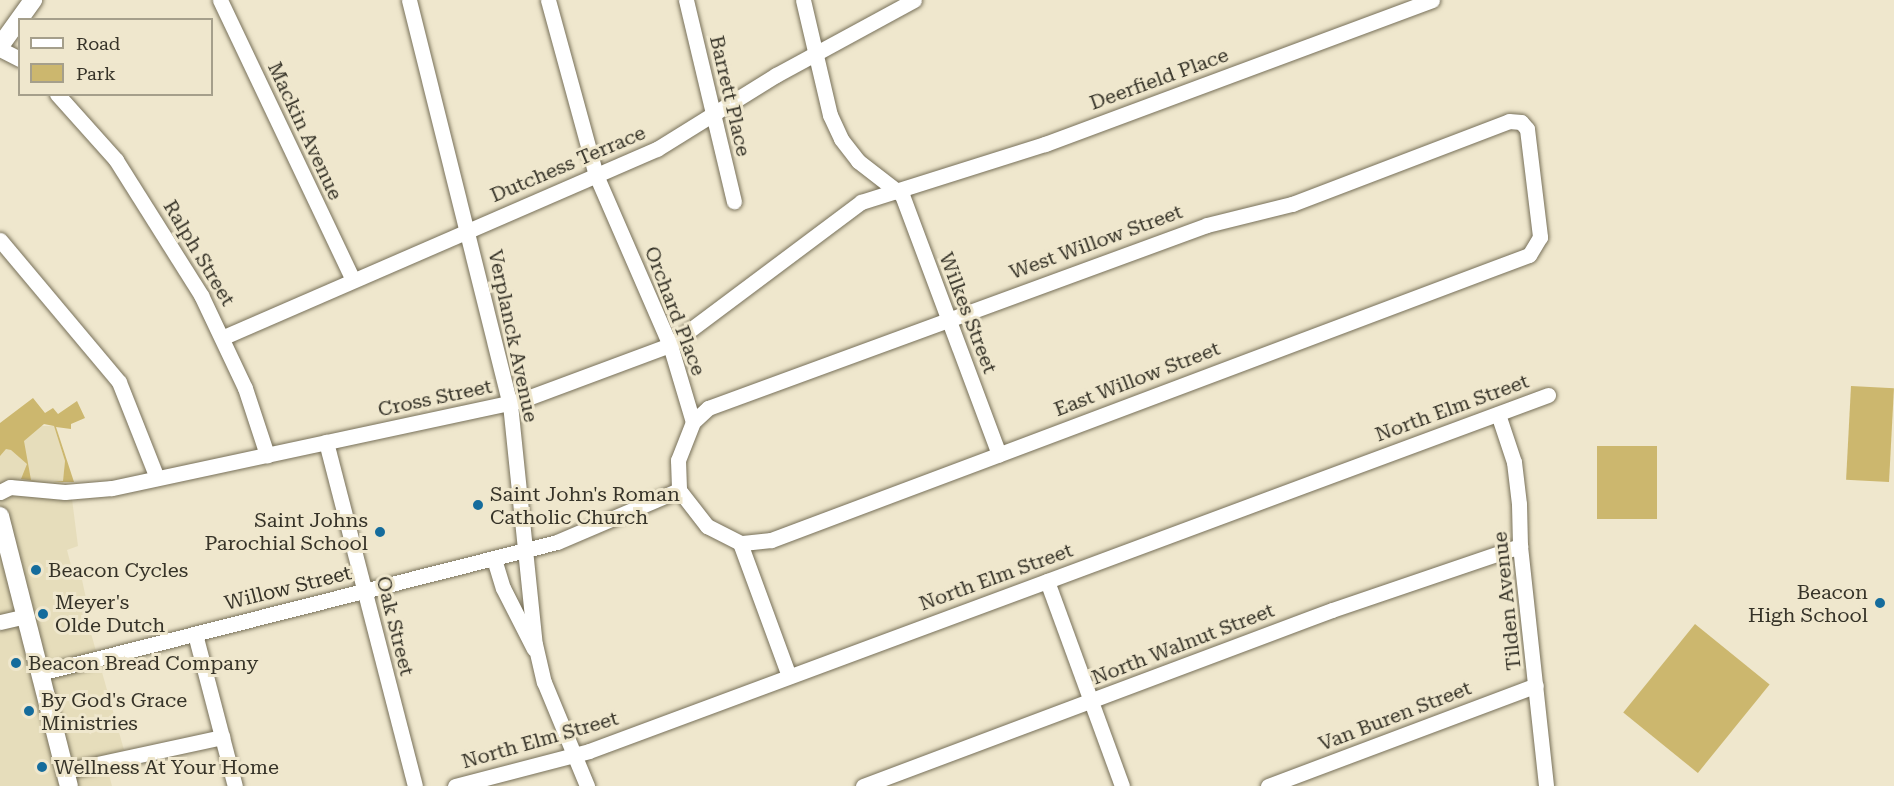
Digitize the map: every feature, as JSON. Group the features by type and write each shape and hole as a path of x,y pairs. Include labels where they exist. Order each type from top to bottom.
{"main road":[{"path":"20,18 33,0"},
{"path":"0,47 18,21"},
{"path":"0,516 67,778"}],"street":[{"name":"Mackin Avenue","path":"219,0 353,280"},
{"name":"Verplanck Avenue","path":"410,0 510,404 537,653 544,681 587,786"},
{"name":"Orchard Place","path":"548,0 596,175 670,345 693,422"},
{"name":"Barrett Place","path":"686,0 734,201"},
{"path":"803,0 830,115 841,139 858,161 897,188"},
{"name":"Dutchess Terrace","path":"224,338 468,229 657,149 815,54 914,0"},
{"name":"Deerfield Place","path":"897,188 1045,144 1432,0"},
{"path":"0,47 18,58"},
{"name":"Ralph Street","path":"59,96 116,160 224,338 267,455"},
{"name":"West Willow Street","path":"693,422 708,408 946,319 1206,225 1292,204 1509,121 1521,122 1530,138 1540,237"},
{"name":"Wilkes Street","path":"897,188 999,454"},
{"name":"Cross Street","path":"0,492 10,488 64,492 112,488 510,404 670,345 832,220 861,202 897,188"},
{"name":"East Willow Street","path":"740,543 771,540 1529,255 1540,237"},
{"path":"0,240 119,382 157,478"},
{"name":"North Elm Street","path":"455,786 574,756 1548,395"},
{"name":"Tilden Avenue","path":"1498,414 1514,462 1520,546 1546,786"},
{"path":"693,422 678,460 679,490 707,526 740,543 789,676"},
{"name":"Oak Street","path":"326,442 415,786"},
{"name":"Willow Street","path":"40,673 494,559 625,516 679,490"},
{"name":"North Walnut Street","path":"863,786 1332,610 1520,546"},
{"path":"494,559 502,588 537,653"},
{"path":"1047,580 1122,786"},
{"path":"0,622 26,616"},
{"path":"195,634 235,786"},
{"name":"Van Buren Street","path":"1268,786 1536,685"},
{"path":"67,778 222,737"}],"shaded area":[{"path":"0,423 3,426 54,426 65,461 62,496 72,499 78,546 67,550 74,577 81,575 87,603 83,605 124,750 104,756 112,786 0,786"}],"green space":[{"path":"1851,386 1894,388 1889,482 1846,480"},
{"path":"33,398 45,413 53,408 58,414 77,401 85,418 71,424 71,429 56,427 74,482 53,482 63,481 65,461 54,426 44,424 24,441 31,480 42,482 21,479 27,464 11,450 6,449 0,456 0,423"},
{"path":"1597,446 1657,446 1657,519 1597,519"},
{"path":"1695,624 1770,684 1698,773 1623,713"}],"place":[{"name":"Saint John's Roman Catholic Church","path":"478,505"},
{"name":"Saint Johns Parochial School","path":"380,532"},
{"name":"Beacon Cycles","path":"36,570"},
{"name":"Beacon High School","path":"1880,603"},
{"name":"Meyer's Olde Dutch","path":"43,614"},
{"name":"Beacon Bread Company","path":"16,663"},
{"name":"By God's Grace Ministries","path":"29,711"},
{"name":"Wellness At Your Home","path":"42,767"}]}
